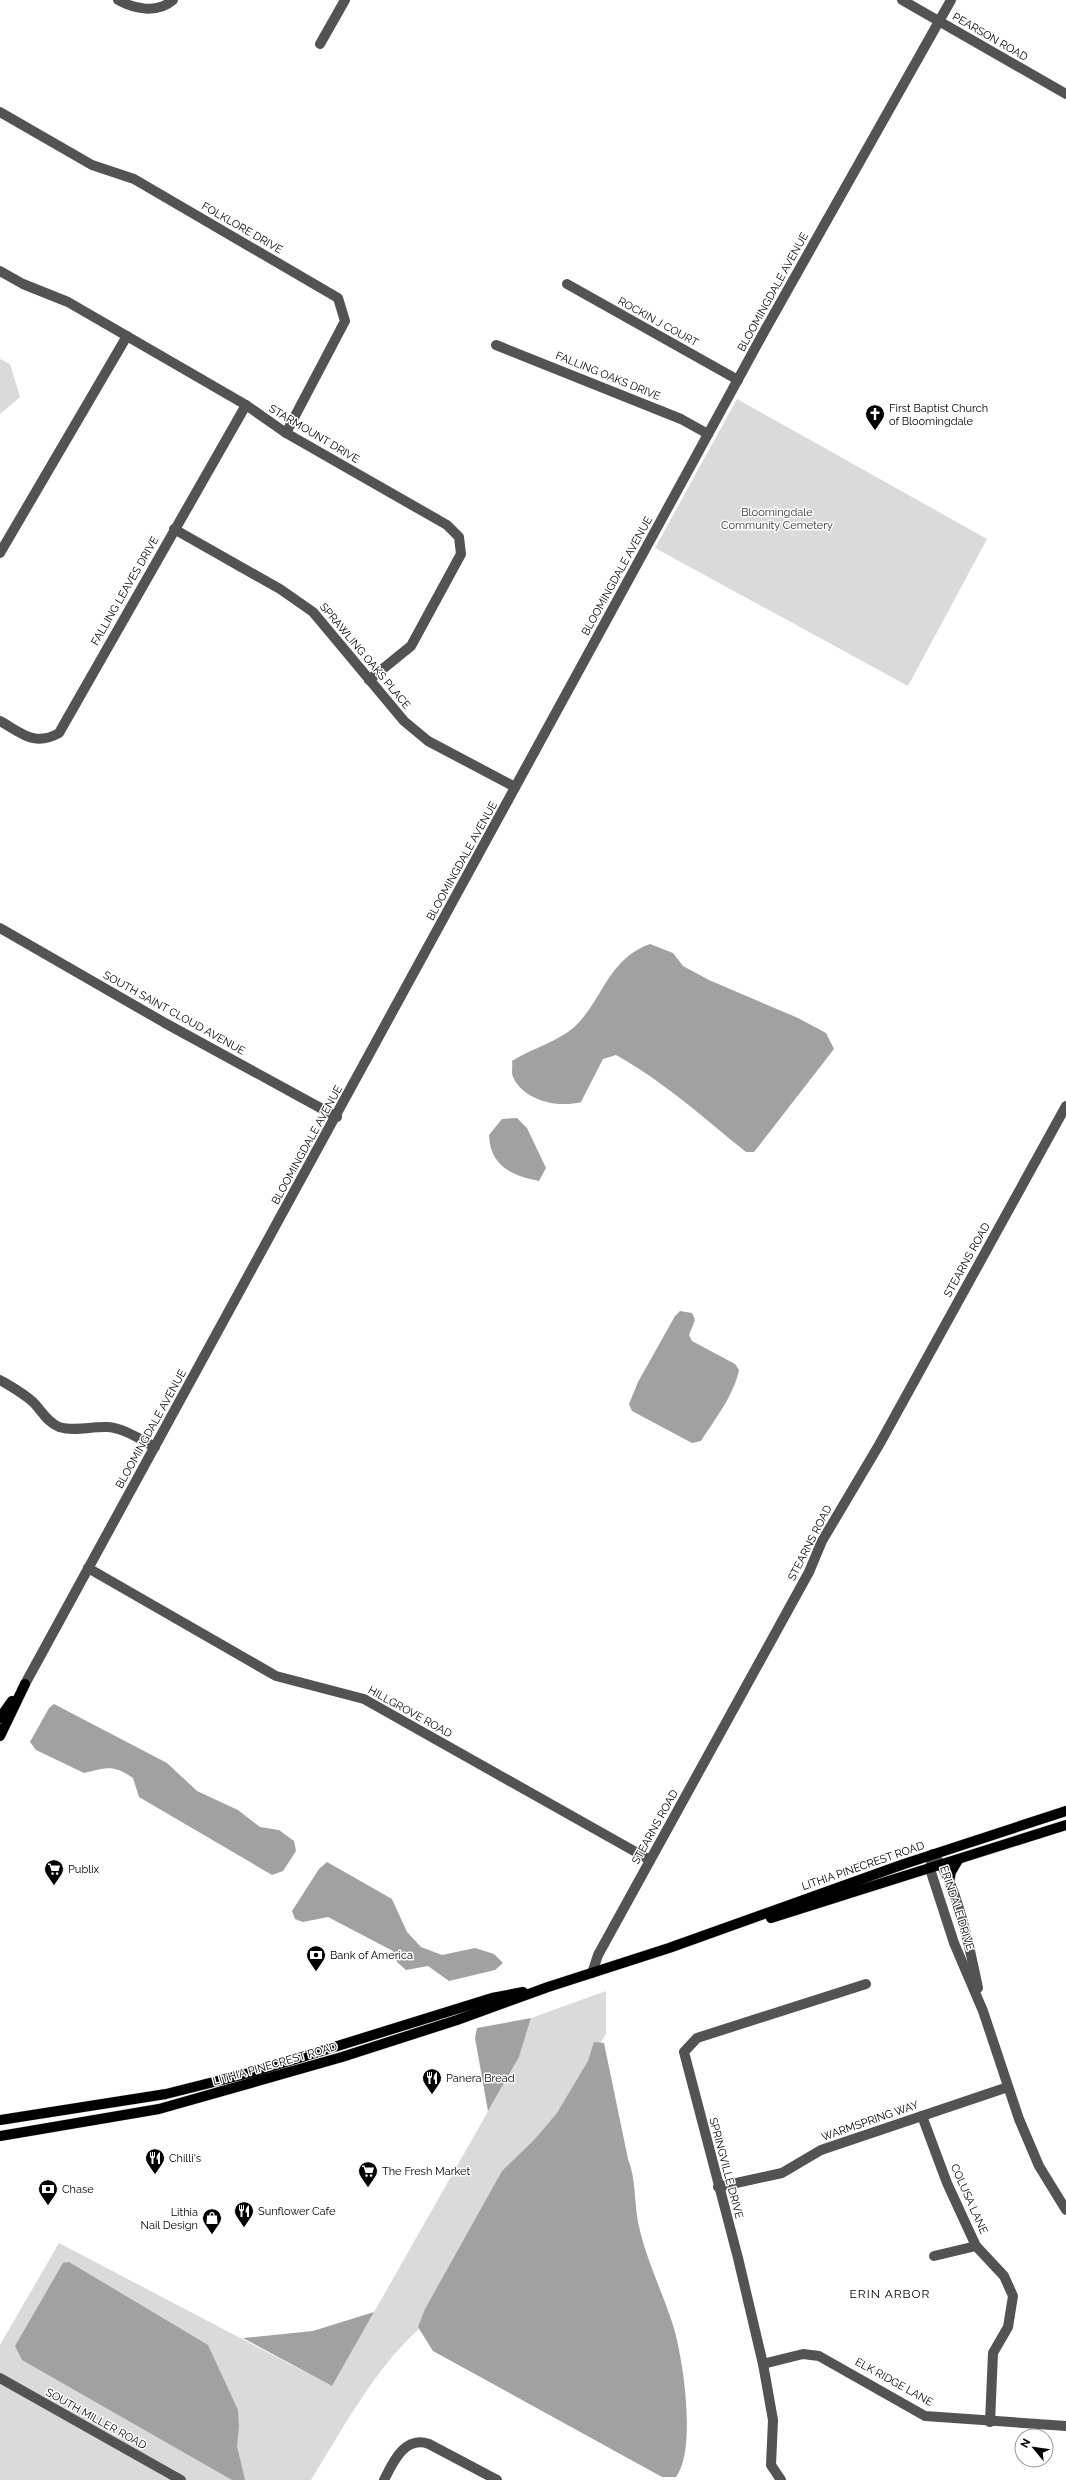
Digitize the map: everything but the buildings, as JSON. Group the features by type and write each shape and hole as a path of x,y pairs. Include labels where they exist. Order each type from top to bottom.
{"main road":[{"path":"0,1718 25,1684"},
{"name":"BLOOMINGDALE AVENUE","path":"0,1736 25,1684"},
{"name":"LITHIA PINECREST ROAD","path":"669,1948 933,1854 1066,1811"},
{"name":"LITHIA PINECREST ROAD","path":"0,2136 82,2124 176,2105 260,2082 458,2020 548,1987 669,1948 930,1869 1066,1825"},
{"path":"949,1882 951,1872 958,1860"},
{"name":"LITHIA PINECREST ROAD","path":"0,2120 166,2094 257,2071 492,1998 548,1987"}],"street":[{"path":"118,0 140,9 156,8 173,0"},
{"path":"320,44 344,0"},
{"name":"PEARSON ROAD","path":"902,0 1066,94"},
{"name":"BLOOMINGDALE AVENUE","path":"25,1684 337,1117 708,434 951,0"},
{"name":"FOLKLORE DRIVE","path":"0,112 92,164 134,179 338,298 345,321 286,433"},
{"name":"STARMOUNT DRIVE","path":"0,271 23,284 68,302 127,336 246,405 286,433 447,525 459,537 461,554 411,646 369,680"},
{"name":"ROCKIN J COURT","path":"567,284 738,380"},
{"path":"0,553 127,336"},
{"name":"FALLING OAKS DRIVE","path":"496,345 681,419 708,434"},
{"name":"FALLING LEAVES DRIVE","path":"0,720 34,740 48,739 59,733 246,405"},
{"name":"SPRAWLING OAKS PLACE","path":"174,529 280,589 313,612 404,721 428,741 516,788"},
{"name":"SOUTH SAINT CLOUD AVENUE","path":"0,928 165,1023 337,1117"},
{"name":"STEARNS ROAD","path":"592,1973 598,1955 809,1572 822,1541 879,1445 1066,1106"},
{"path":"0,1380 20,1392 34,1403 47,1419 58,1426 72,1430 109,1427 135,1436 155,1447"},
{"name":"HILLGROVE ROAD","path":"88,1568 276,1676 364,1699 650,1860"},
{"name":"ERINDALE DRIVE","path":"933,1854 942,1865 949,1882 967,1938 983,2011"},
{"name":"ERINDALE DRIVE","path":"933,1854 930,1869 954,1943 983,2011 1030,2148 1062,2196 1066,2210"},
{"name":"SPRINGVILLE DRIVE","path":"780,2480 771,2465 773,2420 762,2364 738,2258 718,2187 684,2052 697,2038 866,1984"},
{"name":"WARMSPRING WAY","path":"718,2187 782,2173 821,2150 1008,2087"},
{"name":"COLUSA LANE","path":"922,2116 947,2183 976,2246 1004,2276 1013,2296 1008,2327 993,2353 990,2422"},
{"path":"934,2256 976,2246"},
{"name":"ELK RIDGE LANE","path":"762,2364 803,2354 820,2356 925,2416 990,2422 1066,2426"},
{"name":"SOUTH MILLER ROAD","path":"0,2378 181,2480"},
{"path":"384,2480 402,2450 409,2444 418,2441 429,2444 497,2480"}],"green space":[{"path":"0,359 10,364 20,397 0,414"},
{"name":"Bloomingdale Community Cemetery","path":"737,399 987,539 908,686 655,548"},
{"path":"606,1991 606,2034 557,2115 421,2327 404,2343 374,2380 348,2419 311,2480 0,2480 0,2345 59,2243 332,2386 519,2057 531,2018"}],"shaded area":[{"path":"650,944 673,953 683,966 709,980 798,1018 826,1033 834,1049 754,1152 746,1152 667,1088 616,1055 603,1059 581,1102 572,1104 552,1103 533,1097 518,1085 513,1077 512,1061 567,1033 581,1020 617,967 637,950"},
{"path":"517,1118 527,1128 546,1168 539,1181 520,1176 504,1168 493,1155 489,1135 502,1119"},
{"path":"680,1311 692,1313 695,1320 689,1335 692,1341 735,1364 739,1370 733,1389 718,1415 701,1441 692,1443 632,1411 629,1404 638,1382 675,1316"},
{"path":"54,1704 167,1763 197,1791 238,1810 260,1827 279,1830 294,1841 296,1851 283,1871 272,1875 139,1797 133,1778 120,1771 109,1768 84,1773 36,1750 30,1742 49,1708"},
{"path":"327,1862 392,1899 407,1932 421,1947 442,1955 475,1948 494,1954 503,1963 495,1970 449,1981 428,1966 406,1970 397,1962 393,1951 328,1917 303,1922 295,1919 292,1911 319,1869"},
{"path":"531,2018 519,2057 488,2111 475,2038 477,2028"},
{"path":"594,2042 604,2043 628,2159 631,2167 641,2235 649,2261 669,2312 681,2358 687,2425 686,2446 682,2464 676,2477 662,2477 433,2351 418,2327 425,2309 502,2171 535,2139 557,2113 588,2061"},
{"path":"69,2262 208,2345 238,2410 239,2426 237,2446 245,2480 232,2480 22,2360 15,2346 63,2263"},
{"path":"374,2312 332,2386 243,2338 313,2331"}],"place":[{"name":"First Baptist Church of Bloomingdale","path":"875,431"},
{"name":"Publix","path":"54,1886"},
{"name":"Bank of America","path":"316,1972"},
{"name":"Panera Bread","path":"432,2095"},
{"name":"Chilli's","path":"155,2175"},
{"name":"The Fresh Market","path":"368,2188"},
{"name":"Chase","path":"48,2206"},
{"name":"Sunflower Cafe","path":"244,2228"},
{"name":"Lithia Nail Design","path":"212,2235"}],"district":[{"name":"ERIN ARBOR","path":"890,2294"}]}
